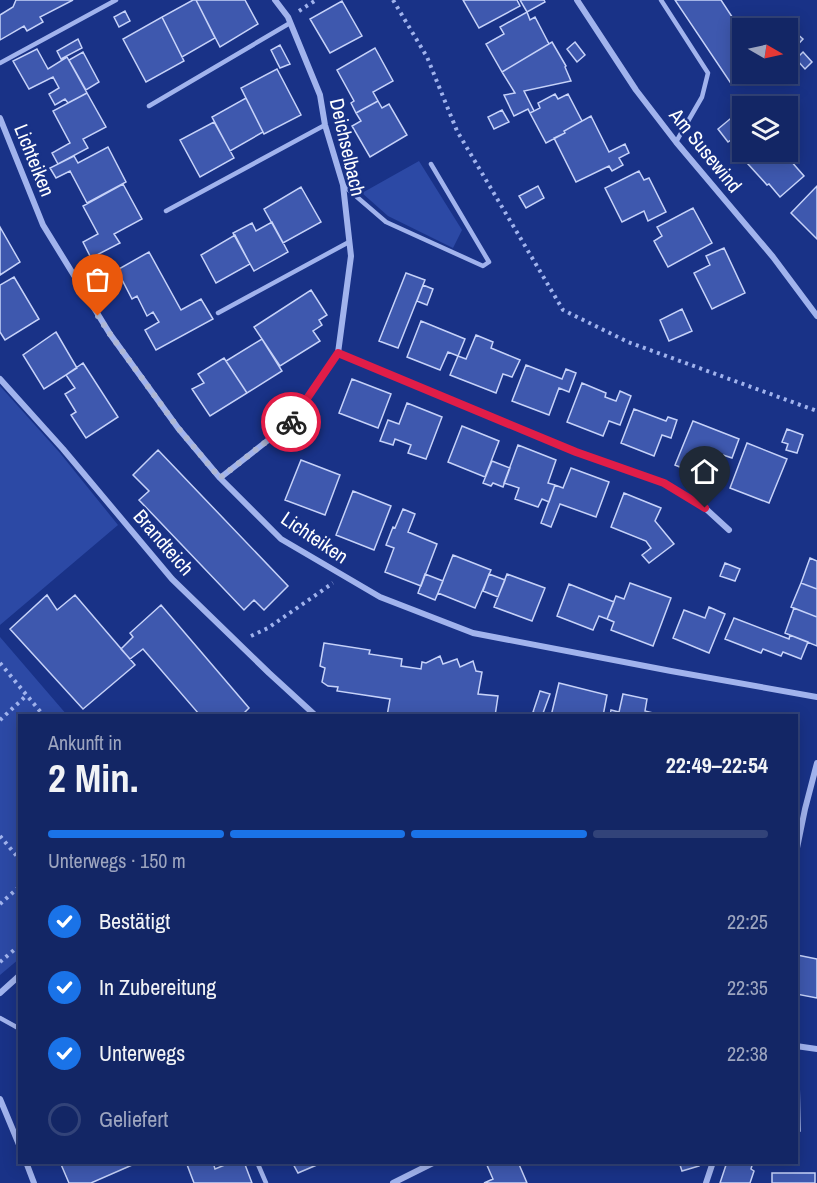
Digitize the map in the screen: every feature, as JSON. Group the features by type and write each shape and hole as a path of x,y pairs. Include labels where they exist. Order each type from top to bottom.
{"street":[{"name":"Deichselbach","path":"220,478 290,423 338,353 351,256 343,185 320,95 289,20 275,0"},
{"name":"Am Susewind","path":"577,0 636,90 676,142 773,257 817,316"},
{"name":"Lichteiken","path":"0,118 43,225 110,334 178,428 220,478 281,539 380,597 473,633 817,697"},
{"path":"338,353 576,452 664,483 705,508 729,530"},
{"name":"Brandteich","path":"0,379 63,449 172,579 314,714"},
{"path":"798,843 817,763"},
{"path":"0,993 18,977"},
{"path":"798,1046 817,1049"},
{"path":"0,1099 18,1142"},
{"path":"27,1164 34,1183"},
{"path":"393,1183 431,1164"},
{"path":"706,1183 712,1164"}],"lane":[{"path":"0,63 116,0"},
{"path":"661,0 708,73 702,96 676,142"},
{"path":"149,106 289,20"},
{"path":"166,211 326,125"},
{"path":"343,185 386,222 483,266 489,262 431,164"},
{"path":"218,313 350,242"},
{"path":"0,1018 18,1028"},
{"path":"258,1164 266,1183"}],"path":[{"path":"289,20 316,0"},
{"path":"393,0 427,57 457,131 563,310 628,342 817,411"},
{"path":"238,643 268,628 343,576"},
{"path":"0,663 42,714"},
{"path":"0,720 27,694"},
{"path":"1,840 18,858"},
{"path":"0,904 18,888"},
{"path":"0,962 18,947"}],"shaded area":[{"path":"419,161 462,230 453,248 388,216 362,193"},
{"path":"0,386 60,453 118,525 0,625"},
{"path":"0,637 66,714 18,714 18,960 0,975"}],"building":[{"path":"16,0 73,0 40,17 43,22 27,31 24,26 0,40 0,15 13,7"},
{"path":"196,0 215,38 182,57 162,17"},
{"path":"196,0 245,0 258,24 220,47"},
{"path":"463,0 517,0 520,6 479,28"},
{"path":"520,0 544,0 545,2 527,12"},
{"path":"675,0 721,0 733,18 732,85"},
{"path":"342,1 362,36 330,53 310,19"},
{"path":"125,11 130,21 119,27 114,17"},
{"path":"527,12 530,20 535,17 549,44 502,72 486,44 504,34 500,27"},
{"path":"162,17 184,61 146,82 123,39"},
{"path":"798,35 803,39 798,44"},
{"path":"78,39 82,48 61,59 57,51"},
{"path":"552,42 566,66 571,81 524,91 534,111 530,113 528,109 514,116 504,95 515,93 502,72"},
{"path":"575,42 585,55 577,62 567,49"},
{"path":"280,45 290,64 280,68 271,50"},
{"path":"375,48 393,81 373,92 378,101 356,113 351,103 354,101 337,70"},
{"path":"37,49 48,69 67,57 87,93 68,103 65,99 55,105 49,94 59,88 53,77 29,89 13,61"},
{"path":"83,52 99,82 86,90 69,60"},
{"path":"803,52 812,62 805,69 798,61 798,57"},
{"path":"277,69 301,115 264,134 241,88"},
{"path":"87,93 106,127 83,139 88,148 58,164 52,153 70,143 53,111"},
{"path":"555,94 558,99 568,94 582,121 546,143 530,113 540,108 538,103"},
{"path":"246,98 263,132 230,151 212,117"},
{"path":"378,101 382,108 389,104 407,135 370,157 352,126 361,121 356,113"},
{"path":"502,110 509,122 494,129 488,117"},
{"path":"591,116 609,152 625,144 629,153 619,158 623,165 612,171 609,166 576,182 554,138"},
{"path":"732,117 732,141 728,142 718,129"},
{"path":"214,122 234,158 200,177 180,140"},
{"path":"108,147 126,182 87,203 70,171 56,178 50,168 74,156 78,163"},
{"path":"750,162 792,162 804,176 780,197 748,164"},
{"path":"639,171 644,180 649,178 666,212 648,221 644,211 622,222 605,188"},
{"path":"123,184 142,219 114,234 120,243 91,258 83,242 98,234 83,206"},
{"path":"538,186 544,198 526,208 519,196"},
{"path":"817,186 817,239 791,213"},
{"path":"301,187 321,222 283,243 264,209"},
{"path":"693,208 712,243 668,267 654,241 662,236 657,227"},
{"path":"272,222 288,252 254,271 233,233 252,223 256,231"},
{"path":"0,227 20,262 0,275"},
{"path":"235,235 250,264 216,283 201,255"},
{"path":"724,248 745,293 712,309 694,273 710,265 706,256"},
{"path":"149,252 181,310 201,299 213,319 156,350 145,330 159,322 153,312 147,316 137,296 132,299 117,270"},
{"path":"406,273 425,280 398,348 379,341"},
{"path":"14,277 39,319 5,340 0,332 0,285"},
{"path":"423,285 433,289 427,305 417,301"},
{"path":"311,290 327,315 319,320 322,325 313,331 320,341 280,366 254,327"},
{"path":"682,309 692,331 669,341 660,320"},
{"path":"421,321 465,339 458,356 448,352 440,370 407,357"},
{"path":"56,332 77,368 44,389 23,355"},
{"path":"476,335 493,342 491,348 520,360 512,377 503,374 496,393 450,375 458,356 466,359"},
{"path":"262,339 282,371 247,393 226,361"},
{"path":"224,358 247,393 210,416 192,389 204,383 198,374"},
{"path":"83,363 118,417 86,438 71,415 76,412 65,394 75,388 66,375"},
{"path":"526,365 562,379 566,369 576,373 569,392 559,388 549,415 512,401"},
{"path":"352,379 391,394 378,428 339,413"},
{"path":"582,383 606,393 605,397 616,401 620,391 631,396 620,425 609,421 603,436 567,422"},
{"path":"407,403 442,417 426,459 408,453 411,445 395,439 393,445 380,441 388,420 399,424"},
{"path":"634,409 666,421 668,417 677,420 671,438 662,435 654,456 621,443"},
{"path":"693,421 739,439 732,458 723,455 713,481 675,465"},
{"path":"462,426 499,441 485,477 448,462"},
{"path":"787,429 803,435 797,453 786,450 788,444 782,442"},
{"path":"747,443 787,459 769,503 730,488"},
{"path":"518,445 556,460 548,483 555,485 549,502 542,499 538,507 515,499 519,488 504,483"},
{"path":"158,450 288,586 264,610 254,600 244,610 139,500 149,491 133,475"},
{"path":"301,460 340,475 325,515 285,500"},
{"path":"492,461 510,468 503,487 493,483 491,486 483,483"},
{"path":"571,468 609,482 596,517 560,504 551,527 541,523 555,485 563,488"},
{"path":"353,491 391,506 374,550 336,535"},
{"path":"624,493 661,508 655,521 674,544 649,563 642,555 651,548 646,541 611,527"},
{"path":"403,509 415,514 408,532 437,544 421,586 385,572 394,548 386,545"},
{"path":"453,555 491,570 475,608 438,593"},
{"path":"810,558 817,561 817,589 801,583"},
{"path":"725,563 740,569 735,581 720,576"},
{"path":"425,574 443,581 435,600 418,593"},
{"path":"489,574 505,580 498,597 483,591"},
{"path":"507,574 545,588 532,621 494,607"},
{"path":"630,583 671,598 653,646 611,630 614,622 607,619 616,596 624,599"},
{"path":"801,583 817,589 817,617 791,607"},
{"path":"569,584 614,602 607,619 599,616 593,630 557,616"},
{"path":"47,595 57,610 75,595 135,665 83,709 10,629"},
{"path":"161,605 249,708 243,714 199,714 143,649 130,659 121,649 133,637 130,633"},
{"path":"709,607 725,614 709,653 673,638 684,610 705,618"},
{"path":"794,608 817,617 817,646 785,633"},
{"path":"734,618 789,639 790,635 808,642 801,659 783,652 781,656 763,649 761,653 725,639"},
{"path":"324,643 370,650 369,654 402,659 401,666 421,669 422,662 426,663 440,656 443,664 457,659 460,667 473,661 476,671 482,672 478,694 498,696 495,714 387,714 390,699 337,691 338,687 328,686 322,682 325,668 320,666"},
{"path":"559,683 607,695 603,714 551,714"},
{"path":"540,691 550,694 543,714 533,712"},
{"path":"623,694 647,699 645,711 657,714 610,714 611,710 619,712"},
{"path":"798,955 817,959 817,998 798,994"},
{"path":"798,1075 799,1075 800,1131 798,1131"},
{"path":"61,1164 134,1164 91,1183 69,1183"},
{"path":"187,1164 214,1164 215,1169 227,1164 245,1164 252,1183 194,1183"},
{"path":"293,1164 319,1164 298,1173"},
{"path":"486,1164 519,1164 527,1183 484,1183 493,1179"},
{"path":"680,1164 698,1164 699,1166 682,1171"},
{"path":"726,1164 752,1164 751,1169 754,1171 750,1183 720,1183"},
{"path":"772,1173 815,1173 815,1183 772,1183"}],"way so far":[{"path":"98,316 178,428 220,478 291,422"}],"route":[{"path":"291,422 338,353 576,452 664,483 705,508"}]}
